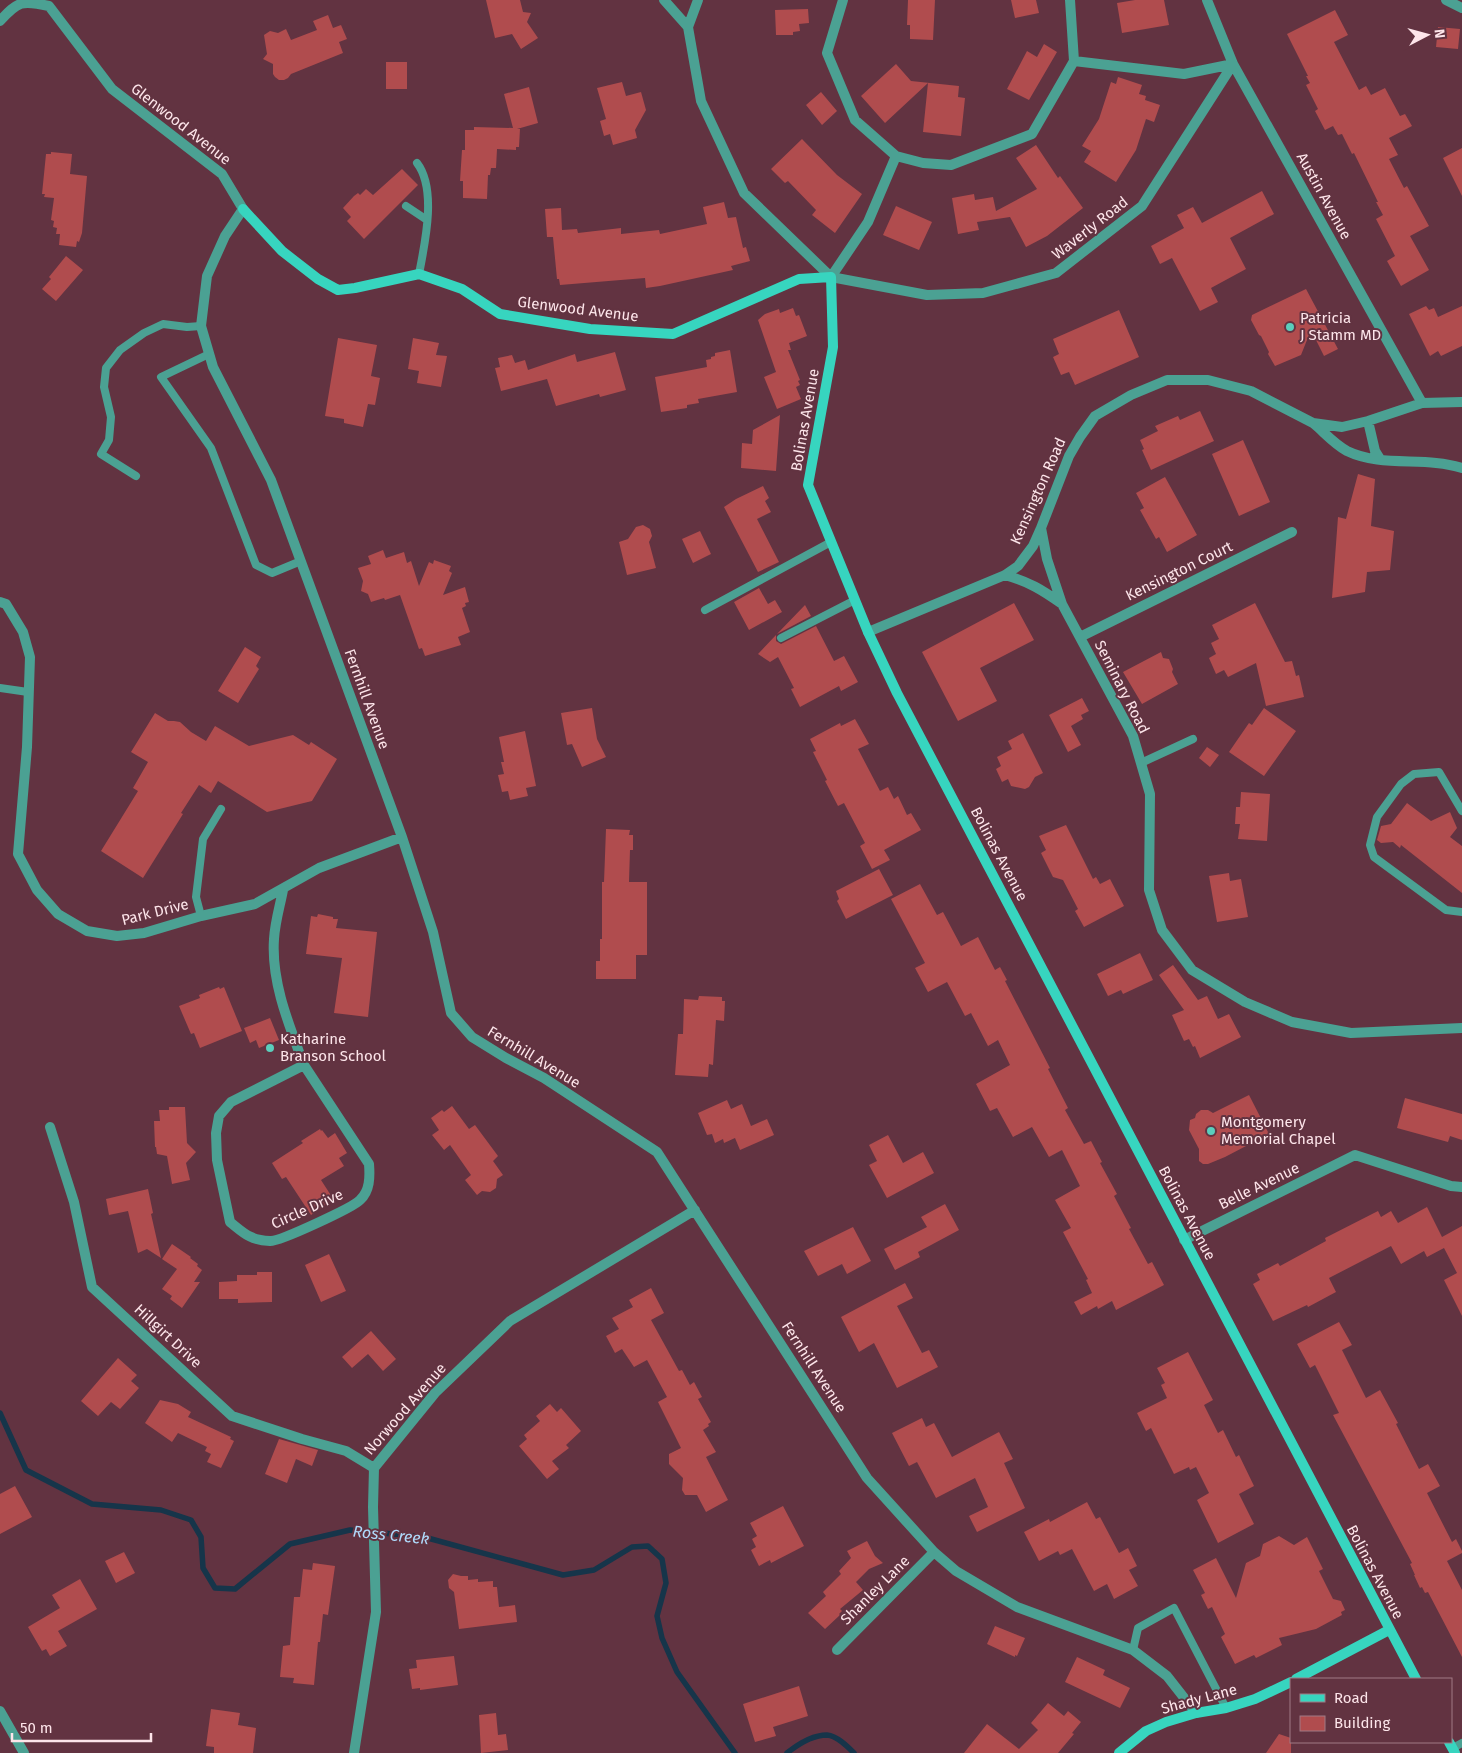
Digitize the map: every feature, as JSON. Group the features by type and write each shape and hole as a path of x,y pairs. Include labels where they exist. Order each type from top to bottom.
{"street":[{"path":"664,0 688,27"},
{"path":"698,0 688,27 701,101 744,193 831,277 868,222 896,156"},
{"path":"843,0 827,53 855,120 896,156 923,162 951,165 1032,134 1074,61 1070,0"},
{"name":"Austin Avenue","path":"1207,0 1233,64 1422,403"},
{"path":"1446,0 1462,8"},
{"name":"Glenwood Avenue","path":"0,21 16,4 25,1 33,1 48,6 112,89 222,174 243,209 282,250 318,279 338,290 419,274 462,289 500,314 515,318 590,329 673,334 799,279 831,277"},
{"path":"1074,61 1184,74 1233,64"},
{"name":"Waverly Road","path":"831,277 927,295 983,293 1056,274 1142,206 1233,64"},
{"name":"Fernhill Avenue","path":"243,209 225,236 207,276 201,326 213,367 271,480 402,836 433,932 451,1013 472,1037 544,1078 657,1152 867,1478 934,1552 956,1571 1018,1607 1133,1650 1166,1676 1196,1713"},
{"name":"Bolinas Avenue","path":"831,277 833,347 808,485 868,632 897,693 1415,1678"},
{"name":"Kensington Road","path":"868,632 1005,575 1018,566 1026,556 1041,528 1069,456 1095,416 1131,395 1167,380 1208,380 1251,391 1313,423 1342,427 1368,421 1422,403 1462,402"},
{"path":"1368,421 1375,451 1380,459"},
{"path":"1313,423 1346,450 1359,455 1396,462 1450,464 1462,468"},
{"name":"Seminary Road","path":"1041,528 1062,604 1133,736 1150,794 1149,890 1162,930 1192,970 1245,1002 1292,1022 1351,1033 1462,1028"},
{"name":"Kensington Court","path":"1080,637 1292,532"},
{"name":"Seminary Road","path":"1005,575 1039,588 1062,604"},
{"name":"Park Drive","path":"0,602 6,604 23,632 30,657 27,747 18,854 36,890 58,914 87,931 117,936 144,933 201,916 255,904 320,868 402,836"},
{"name":"Circle Drive","path":"283,890 274,939 275,969 284,1012 304,1065 369,1164 370,1181 360,1200 297,1233 273,1242 252,1239 230,1222 217,1160 216,1133 219,1116 230,1102 304,1065"},
{"name":"Hillgirt Drive","path":"50,1127 74,1202 92,1287 232,1416 346,1451 374,1468"},
{"name":"Belle Avenue","path":"1184,1240 1356,1155 1451,1186 1462,1187"},
{"name":"Norwood Avenue","path":"354,1753 376,1612 373,1507 374,1468 435,1393 510,1321 696,1210"},
{"name":"Shanley Lane","path":"837,1650 934,1552"},
{"path":"1298,1678 1389,1630"},
{"name":"Shady Lane","path":"1119,1753 1146,1731 1166,1722 1196,1713 1226,1708 1255,1700 1290,1682"},
{"path":"0,1711 20,1752"}],"lane":[{"path":"417,163 422,169 427,192 427,234 419,274"},
{"path":"406,206 427,220"},
{"path":"136,476 102,454 109,440 111,417 104,387 106,368 120,350 144,333 163,324 186,327 201,326"},
{"path":"209,354 161,377 211,448 256,565 272,573 301,561"},
{"path":"705,610 831,542"},
{"path":"781,638 855,600"},
{"path":"0,688 28,692"},
{"path":"1141,762 1193,739"},
{"path":"1462,811 1439,772 1414,774 1401,784 1377,816 1370,845 1374,857 1446,910 1462,912"},
{"path":"201,916 196,897 204,838 221,809"},
{"path":"1133,1650 1138,1628 1174,1608 1226,1708"}],"building":[{"path":"486,0 520,0 523,12 531,13 527,22 538,38 521,49 512,34 495,38"},
{"path":"908,0 935,0 933,40 910,39 910,25 907,25"},
{"path":"1011,0 1036,0 1039,13 1015,18"},
{"path":"1135,0 1164,0 1169,25 1122,33 1117,3"},
{"path":"808,9 809,23 799,24 800,31 793,32 793,35 776,35 775,10"},
{"path":"1335,10 1348,35 1334,42 1359,90 1366,86 1371,95 1385,88 1400,116 1405,114 1412,126 1389,138 1398,155 1389,159 1404,188 1407,186 1429,226 1410,236 1429,270 1401,286 1387,261 1395,256 1376,219 1383,215 1376,202 1378,202 1354,153 1352,154 1342,134 1338,135 1333,126 1325,130 1315,111 1318,109 1306,85 1310,83 1306,76 1308,76 1287,34"},
{"path":"328,15 333,28 341,25 347,39 339,42 343,53 291,74 284,80 279,80 275,77 273,74 273,64 263,59 267,54 264,35 270,31 278,33 286,29 291,40 317,30 313,21"},
{"path":"1438,27 1460,29 1458,49 1436,47"},
{"path":"1044,44 1057,52 1029,100 1007,89 1027,51 1037,57"},
{"path":"386,62 407,62 407,89 386,89"},
{"path":"896,64 911,81 959,86 958,97 965,98 961,136 923,132 928,83 885,123 861,96"},
{"path":"1118,77 1142,85 1139,94 1146,96 1145,100 1160,105 1154,122 1146,119 1136,150 1116,182 1084,162 1091,151 1082,146 1099,119 1111,82 1116,84"},
{"path":"622,82 626,96 641,92 646,110 635,130 637,138 613,145 610,134 604,136 600,121 606,119 597,88"},
{"path":"529,87 538,123 517,129 520,129 519,147 516,147 516,150 497,149 496,168 491,168 490,175 488,175 487,199 463,198 463,181 460,181 462,150 465,150 465,130 474,130 474,127 513,128 504,94"},
{"path":"821,92 837,111 822,125 806,105"},
{"path":"802,139 837,175 862,194 835,233 812,215 816,210 788,181 785,183 771,169"},
{"path":"1036,145 1058,178 1060,176 1083,208 1047,236 1026,247 1010,217 977,222 979,230 958,234 952,198 974,194 975,200 993,197 996,211 1037,189 1016,158"},
{"path":"1462,148 1462,196 1443,158"},
{"path":"51,152 72,154 70,174 87,176 82,233 76,247 59,245 60,234 56,234 57,228 53,227 54,221 51,220 54,198 44,197 45,194 42,194 46,154 51,154"},
{"path":"402,169 418,185 364,239 347,221 351,217 343,208 354,196 358,193 360,195 366,189 373,195"},
{"path":"1262,191 1274,214 1230,238 1246,269 1211,288 1218,302 1200,311 1172,258 1160,264 1151,246 1184,228 1177,215 1193,207 1202,223"},
{"path":"724,202 728,218 736,217 743,248 746,247 750,261 731,266 733,270 646,288 645,278 560,285 559,279 557,279 553,237 547,237 545,209 561,208 562,230 577,229 578,233 621,228 621,234 659,230 660,234 707,224 703,207"},
{"path":"896,206 932,222 919,250 883,235"},
{"path":"66,256 83,270 56,301 42,289"},
{"name":"Patricia J Stamm MD","path":"1306,289 1338,349 1324,356 1311,330 1301,355 1275,366 1251,320 1252,315"},
{"path":"1426,306 1429,310 1434,308 1438,317 1462,306 1462,346 1441,356 1438,351 1430,356 1409,314"},
{"path":"793,308 796,316 799,315 807,336 789,343 791,350 788,350 800,380 798,381 800,385 796,387 801,399 777,409 764,377 776,372 758,320 765,314 779,309 780,313"},
{"path":"1119,310 1139,357 1075,385 1069,372 1061,375 1053,357 1059,354 1053,339"},
{"path":"338,338 377,345 371,376 380,378 375,405 368,404 363,427 344,423 344,419 325,416"},
{"path":"413,338 439,343 436,355 447,356 441,387 417,383 419,371 408,369"},
{"path":"730,350 737,392 698,399 699,403 687,405 687,408 661,412 655,377 707,367 706,360 715,356 715,353"},
{"path":"615,352 626,390 600,397 599,394 556,406 547,379 501,391 495,368 500,367 498,358 512,355 515,363 525,360 528,370 575,354 577,362"},
{"path":"1200,411 1214,441 1151,470 1142,450 1144,449 1140,440 1158,431 1155,426 1178,416 1180,420"},
{"path":"780,415 776,471 741,468 742,443 752,444 753,430"},
{"path":"1243,440 1270,502 1239,516 1212,454"},
{"path":"1358,474 1375,479 1371,526 1394,531 1390,570 1367,572 1365,592 1332,598 1338,517 1346,519"},
{"path":"1165,477 1197,535 1167,552 1159,537 1156,539 1140,510 1144,508 1136,493"},
{"path":"763,486 769,498 765,501 771,512 757,519 779,562 758,572 724,507"},
{"path":"643,525 650,529 652,536 649,542 656,568 627,575 619,542 628,539 636,527"},
{"path":"700,531 711,554 693,563 682,539"},
{"path":"383,550 386,558 404,552 407,563 411,561 419,586 429,562 433,564 434,560 451,566 449,571 452,573 443,595 465,587 469,602 465,603 466,606 462,608 470,632 458,637 461,645 425,656 422,648 419,649 400,595 371,602 368,594 361,591 363,581 358,568 371,564 368,556"},
{"path":"759,588 768,604 775,600 782,612 749,630 734,602"},
{"path":"1014,603 1034,640 980,668 997,701 958,721 922,652"},
{"path":"1255,603 1285,662 1292,661 1296,676 1299,675 1304,697 1266,706 1256,663 1228,677 1224,670 1216,674 1209,658 1216,654 1211,643 1219,639 1212,625"},
{"path":"805,605 811,616 777,634"},
{"path":"816,626 834,661 844,656 858,682 841,691 839,686 800,707 791,689 794,688 778,657 770,662 758,654 776,635 776,641 781,644"},
{"path":"245,647 261,657 256,666 259,669 238,703 218,691"},
{"path":"1161,652 1163,658 1169,659 1173,669 1172,672 1178,684 1142,704 1123,672"},
{"path":"1082,698 1089,711 1081,715 1083,719 1071,726 1081,745 1068,752 1049,715"},
{"path":"592,708 597,739 606,757 582,767 572,744 567,745 561,713"},
{"path":"1264,708 1296,731 1264,776 1229,752 1249,723 1252,725"},
{"path":"155,713 168,721 180,722 191,732 206,741 215,726 249,746 293,735 309,745 311,742 337,759 312,801 267,812 218,781 211,793 199,785 143,878 101,851 138,791 133,788 148,762 131,752"},
{"path":"855,719 869,744 858,749 880,791 888,787 894,799 898,796 907,815 911,813 921,830 884,850 890,860 872,869 860,846 865,843 844,803 838,806 825,781 827,780 813,752 816,751 810,739 840,723 841,726"},
{"path":"525,731 536,786 526,788 528,796 510,800 508,791 502,792 498,775 504,774 501,762 504,762 499,737"},
{"path":"1023,733 1043,773 1035,777 1029,787 1025,789 1011,786 1008,779 1002,782 996,769 1001,766 997,757 1012,749 1008,741"},
{"path":"1207,747 1219,755 1210,767 1199,758"},
{"path":"1241,792 1270,794 1267,841 1238,839 1240,824 1235,824 1236,807 1240,807"},
{"path":"1407,803 1431,821 1450,812 1457,828 1450,837 1462,846 1462,893 1401,845 1400,848 1393,842 1381,843 1377,840 1381,826 1391,824"},
{"path":"1066,825 1093,879 1096,877 1100,884 1110,879 1124,906 1084,927 1075,911 1078,909 1063,880 1053,877 1041,853 1046,850 1039,836"},
{"path":"606,829 630,830 629,835 633,835 633,850 630,850 629,882 647,882 647,955 636,955 636,979 596,979 596,961 600,961 600,939 602,939 602,882 604,882"},
{"path":"879,869 893,895 846,919 837,901 839,899 836,891"},
{"path":"1229,873 1230,881 1241,879 1248,917 1217,922 1209,876"},
{"path":"920,884 937,915 943,912 961,946 978,937 995,970 1000,967 1007,980 1005,981 1050,1068 1048,1069 1068,1108 1065,1110 1084,1144 1091,1141 1102,1162 1100,1163 1117,1194 1114,1196 1131,1228 1129,1229 1148,1264 1152,1262 1164,1285 1116,1310 1112,1301 1098,1309 1097,1306 1081,1315 1074,1302 1092,1293 1086,1280 1088,1279 1063,1232 1071,1228 1055,1200 1080,1186 1062,1150 1049,1157 1032,1127 1013,1137 997,1108 990,1111 976,1084 1010,1065 998,1040 988,1046 971,1013 965,1016 947,982 928,992 915,968 925,963 891,899"},
{"path":"318,914 338,919 336,928 377,932 368,1017 334,1013 342,958 306,954 311,916 317,917"},
{"path":"1140,953 1153,980 1123,994 1121,990 1108,996 1097,974"},
{"path":"1173,965 1198,1000 1207,996 1218,1019 1229,1014 1241,1037 1200,1058 1195,1046 1193,1047 1189,1039 1184,1041 1172,1015 1184,1010 1159,975"},
{"path":"219,987 220,989 224,987 242,1031 200,1048 194,1033 191,1034 179,1006 200,998 199,995"},
{"path":"699,996 722,997 722,1001 725,1001 724,1021 716,1020 713,1065 709,1064 708,1077 675,1075 678,1034 683,1034 684,999 698,1000"},
{"path":"270,1018 279,1040 259,1048 256,1040 250,1043 244,1028"},
{"name":"Montgomery Memorial Chapel","path":"1249,1095 1269,1134 1225,1157 1208,1164 1203,1164 1199,1161 1199,1149 1189,1130 1190,1120 1195,1118 1196,1114 1201,1110 1208,1110 1213,1113"},
{"path":"1405,1098 1462,1114 1462,1140 1450,1136 1448,1142 1397,1128"},
{"path":"727,1100 731,1109 742,1104 751,1126 767,1119 774,1135 740,1150 735,1138 724,1143 723,1139 715,1143 712,1134 707,1135 698,1113"},
{"path":"452,1106 469,1129 475,1125 498,1156 493,1161 503,1175 497,1179 496,1188 490,1192 482,1191 477,1195 465,1180 471,1175 450,1145 444,1150 432,1135 439,1130 431,1118"},
{"path":"169,1107 185,1107 187,1143 196,1152 186,1163 190,1180 172,1184 167,1156 157,1154 155,1147 154,1121 160,1121 159,1110 169,1110"},
{"path":"320,1129 328,1138 335,1133 347,1153 339,1158 344,1166 321,1180 332,1197 328,1200 330,1202 311,1215 286,1177 282,1179 272,1163 303,1143 301,1141"},
{"path":"888,1135 903,1163 923,1152 934,1173 887,1198 869,1165 877,1161 869,1145"},
{"path":"148,1189 153,1213 151,1214 161,1258 147,1249 138,1253 128,1211 109,1215 106,1199"},
{"path":"945,1204 959,1230 918,1252 920,1257 895,1270 884,1249 927,1227 921,1217"},
{"path":"1427,1207 1442,1237 1462,1226 1462,1316 1444,1280 1457,1273 1444,1248 1427,1257 1424,1251 1401,1264 1391,1246 1329,1278 1336,1292 1308,1307 1307,1305 1273,1321 1253,1284 1260,1280 1257,1274 1278,1263 1280,1266 1326,1241 1325,1238 1378,1211 1381,1217 1391,1211 1398,1223"},
{"path":"853,1227 871,1261 847,1274 842,1264 818,1276 804,1251"},
{"path":"172,1244 191,1257 202,1270 194,1282 200,1282 182,1308 170,1299 172,1296 162,1289 177,1269 162,1259"},
{"path":"329,1254 346,1291 321,1302 305,1265"},
{"path":"257,1272 272,1272 272,1302 238,1303 238,1299 219,1299 219,1282 237,1281 237,1275 257,1275"},
{"path":"905,1283 913,1298 897,1306 922,1353 929,1350 938,1367 897,1388 874,1343 859,1352 841,1317"},
{"path":"651,1288 664,1313 651,1320 679,1371 682,1370 690,1385 694,1382 702,1397 698,1399 711,1422 703,1430 716,1452 706,1457 728,1500 706,1512 697,1495 685,1495 682,1490 683,1478 669,1464 669,1454 681,1448 658,1402 667,1397 647,1360 634,1367 622,1349 615,1353 606,1336 619,1329 612,1318 633,1307 629,1300"},
{"path":"1339,1322 1352,1345 1342,1350 1366,1398 1380,1390 1398,1423 1396,1424 1419,1469 1428,1464 1440,1486 1427,1493 1452,1542 1456,1539 1462,1551 1462,1553 1447,1561 1462,1590 1462,1657 1428,1592 1425,1593 1422,1587 1420,1588 1410,1564 1412,1563 1333,1415 1339,1413 1315,1365 1310,1368 1297,1344"},
{"path":"371,1331 396,1359 383,1371 368,1354 352,1368 342,1357"},
{"path":"1188,1352 1213,1400 1204,1405 1218,1433 1223,1430 1236,1457 1239,1455 1254,1486 1239,1494 1254,1524 1218,1543 1197,1500 1209,1493 1196,1467 1190,1470 1189,1467 1174,1474 1151,1428 1146,1431 1137,1413 1167,1398 1161,1385 1165,1383 1157,1368"},
{"path":"118,1358 137,1375 131,1381 139,1388 120,1409 111,1402 98,1416 81,1401"},
{"path":"160,1400 178,1404 191,1412 188,1417 231,1437 230,1439 234,1441 221,1468 207,1462 211,1454 205,1451 207,1447 178,1433 172,1442 145,1423"},
{"path":"550,1404 557,1412 561,1408 581,1431 566,1445 569,1448 552,1461 559,1469 547,1479 519,1446 527,1439 524,1435 540,1421 536,1416"},
{"path":"922,1418 926,1427 934,1423 952,1457 999,1432 1013,1459 1004,1463 1025,1508 977,1532 969,1516 988,1507 975,1478 936,1498 917,1462 909,1466 892,1433"},
{"path":"279,1439 318,1450 312,1466 296,1459 287,1483 265,1474"},
{"path":"15,1486 32,1517 0,1534 0,1494"},
{"path":"1087,1502 1096,1519 1100,1517 1119,1553 1128,1548 1137,1566 1129,1570 1138,1586 1114,1599 1107,1584 1094,1591 1072,1549 1060,1555 1058,1551 1039,1561 1024,1532 1049,1519 1050,1522"},
{"path":"783,1506 804,1546 771,1563 770,1560 759,1566 751,1550 756,1547 752,1539 757,1536 750,1523"},
{"path":"1279,1536 1294,1545 1307,1537 1323,1569 1319,1571 1333,1599 1341,1601 1345,1610 1341,1612 1342,1615 1316,1629 1279,1638 1282,1645 1256,1658 1254,1655 1235,1664 1221,1637 1225,1634 1212,1607 1208,1609 1201,1595 1205,1593 1193,1570 1216,1558 1236,1598 1246,1563 1260,1556 1263,1544"},
{"path":"867,1541 875,1556 883,1563 869,1569 856,1582 863,1590 840,1609 842,1611 840,1615 825,1629 808,1613 826,1596 823,1592 841,1574 839,1571 851,1558 847,1551"},
{"path":"124,1552 135,1573 116,1583 105,1561"},
{"path":"313,1563 335,1566 328,1615 323,1614 320,1642 318,1642 314,1685 293,1683 294,1678 280,1677 283,1646 290,1645 294,1597 300,1597 303,1569 312,1570"},
{"path":"453,1574 468,1576 468,1580 478,1579 478,1582 493,1581 493,1587 497,1587 499,1607 515,1605 517,1622 459,1629 454,1592 449,1588 448,1580"},
{"path":"80,1579 97,1609 58,1631 67,1646 50,1656 46,1649 42,1651 28,1627 60,1608 52,1595"},
{"path":"995,1626 1025,1638 1017,1656 1015,1655 1015,1657 987,1644"},
{"path":"454,1656 458,1685 420,1690 420,1688 412,1689 409,1669 417,1668 416,1660"},
{"path":"1077,1657 1105,1670 1103,1675 1130,1688 1120,1708 1065,1682"},
{"path":"799,1686 808,1716 773,1727 776,1736 755,1742 743,1704"},
{"path":"1048,1703 1064,1716 1068,1711 1081,1722 1072,1733 1074,1734 1058,1753 964,1753 987,1724 1019,1749 1038,1730 1031,1723"},
{"path":"211,1709 240,1713 238,1725 256,1728 253,1753 214,1753 214,1747 206,1746"},
{"path":"496,1713 498,1735 506,1734 508,1750 481,1753 479,1715"},
{"path":"1279,1734 1290,1738 1291,1753 1266,1753"}],"waterway":[{"name":"Ross Creek","path":"0,1413 26,1470 92,1504 161,1510 191,1520 201,1537 203,1568 215,1588 235,1589 290,1544 350,1530 424,1537 563,1575 594,1570 632,1547 648,1546 662,1559 666,1583 657,1616 662,1638 677,1672 735,1753"},
{"name":"Ross Creek","path":"787,1753 800,1744 822,1735 838,1739 854,1753"}],"place":[{"name":"Patricia J Stamm MD","path":"1290,327"},
{"name":"Katharine Branson School","path":"270,1048"},
{"name":"Montgomery Memorial Chapel","path":"1211,1131"}]}
